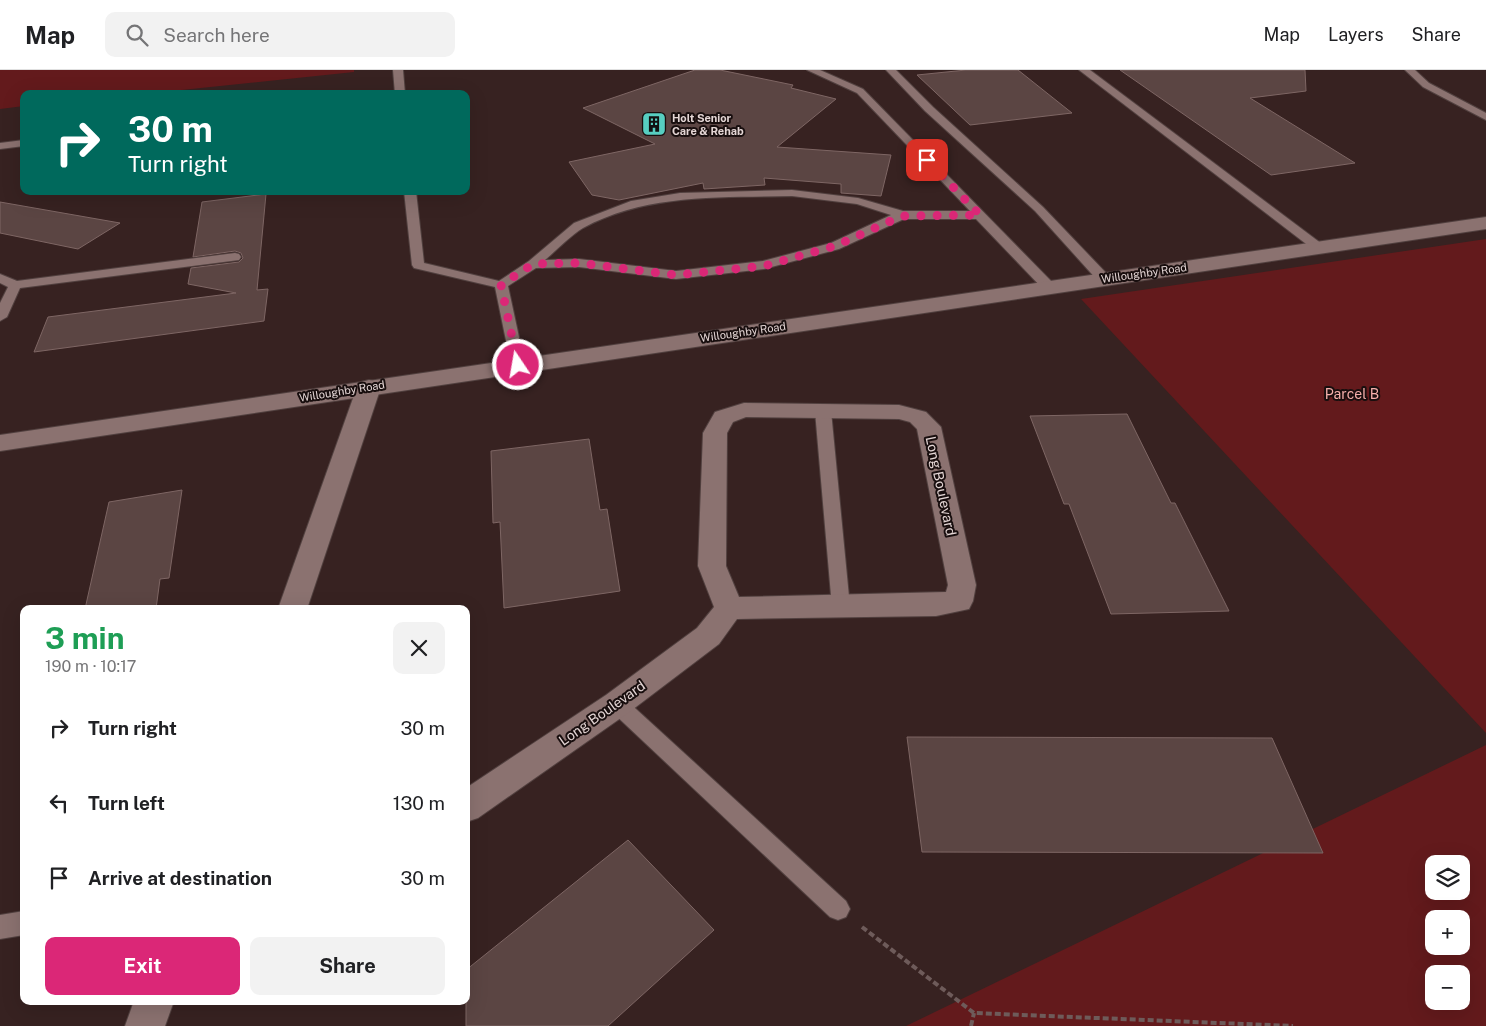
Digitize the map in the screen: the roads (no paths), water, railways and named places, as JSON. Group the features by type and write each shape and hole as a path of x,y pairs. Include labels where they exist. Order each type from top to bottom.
{"street":[{"name":"Willoughby Road","path":"0,443 1486,222"},
{"path":"293,605 369,387"},
{"name":"Long Boulevard","path":"744,410 899,412 918,417 929,428 962,585 959,601 936,606 729,608 712,566 715,433 723,416 744,410"},
{"name":"Long Boulevard","path":"470,804 617,704 708,636 729,608"},
{"path":"144,1026 152,1005"}],"lane":[{"path":"398,70 400,90"},
{"path":"812,70 860,91 1049,287"},
{"path":"892,70 929,109 1039,209 1104,279"},
{"path":"1084,70 1318,247"},
{"path":"1410,70 1426,85 1486,117"},
{"path":"0,146 20,144"},
{"path":"410,195 418,265 501,285 533,264 578,226 635,202 680,196 792,193 858,201 902,216 980,215"},
{"path":"533,264 579,263 676,275 764,266 835,246 902,216"},
{"path":"0,278 15,285 235,257"},
{"path":"0,317 15,285"},
{"path":"501,285 518,365"},
{"path":"823,411 841,607"},
{"path":"617,704 838,909"},
{"path":"0,927 20,924"}],"place":[{"name":"Holt Senior Care & Rehab","path":"654,124"}],"park label":[{"name":"Parcel B","path":"1352,394"}]}
